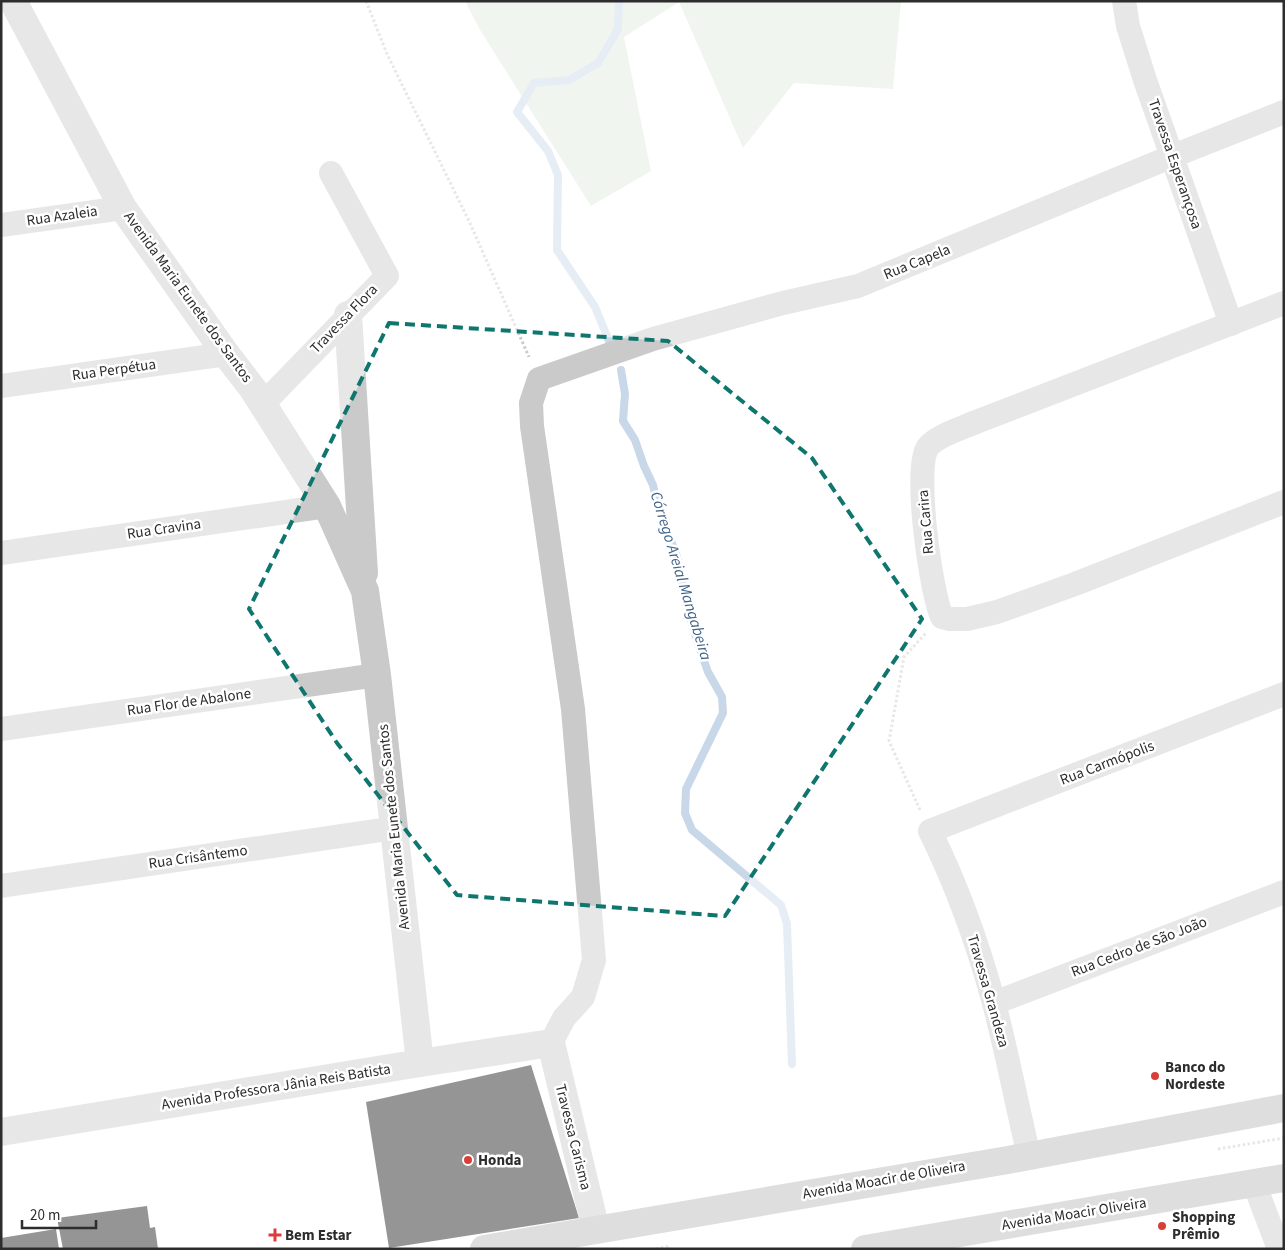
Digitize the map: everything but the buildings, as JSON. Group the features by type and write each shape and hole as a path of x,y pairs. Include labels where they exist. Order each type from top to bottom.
{"main road":[{"name":"Avenida Moacir de Oliveira","path":"484,1249 1028,1156 1284,1108"},
{"name":"Avenida Moacir Oliveira","path":"864,1249 1284,1178"}],"street":[{"name":"Avenida Maria Eunete dos Santos","path":"13,1 123,208 263,404 327,506 365,591"},
{"name":"Travessa Esperançosa","path":"1124,1 1128,26 1145,80 1231,324"},
{"name":"Rua Capela","path":"539,380 653,339 783,303 858,286 1284,112"},
{"name":"Travessa Flora","path":"263,404 386,276 331,173"},
{"name":"Rua Azaleia","path":"1,225 123,208"},
{"name":"Rua Carira","path":"942,617 935,595 926,544 922,471 923,456 928,447 942,437 976,422 1284,304"},
{"name":"Avenida Maria Eunete dos Santos","path":"348,315 365,591 395,828 420,1063"},
{"name":"Rua Perpétua","path":"1,386 226,354"},
{"path":"539,380 531,403 532,426 573,709 594,960 583,997 564,1018 551,1044"},
{"path":"942,617 957,620 967,619 1013,606 1284,502"},
{"name":"Rua Cravina","path":"1,553 327,506"},
{"name":"Rua Flor de Abalone","path":"1,729 377,675"},
{"name":"Rua Carmópolis","path":"930,831 1284,694"},
{"name":"Rua Crisântemo","path":"1,886 395,828"},
{"name":"Travessa Grandeza","path":"930,831 942,854 974,939 994,1003 1028,1156"},
{"name":"Rua Cedro de São João","path":"994,1003 1284,892"},
{"name":"Avenida Professora Jânia Reis Batista","path":"1,1132 420,1063 551,1044"},
{"name":"Travessa Carisma","path":"551,1044 596,1230"},
{"path":"1254,1183 1280,1249"}],"path":[{"path":"366,1 387,54 469,220 539,380"},
{"path":"930,831 889,741 904,657 942,617"}],"highlighted area":[{"path":"389,323 668,341 812,458 922,619 725,916 457,895 337,743 249,609"}],"shaded area":[{"path":"465,1 901,1 893,89 794,83 743,148 679,2 624,37 651,171 591,206 480,30"}],"waterway":[{"name":"Córrego Areial Mangabeira","path":"609,341 595,307 557,250 558,175 548,151 517,112 534,83 569,80 598,63 618,29 619,1"},
{"name":"Córrego Areial Mangabeira","path":"621,370 625,394 623,421 635,440 653,485 657,503 677,557 687,607 699,646 708,672 722,697 723,713 686,789 685,813 692,830 781,905 787,924 792,1064"}],"place":[{"name":"Banco do Nordeste","path":"1155,1076"},
{"name":"Honda","path":"468,1160"},
{"name":"Shopping Prêmio","path":"1162,1226"},
{"name":"Bem Estar","path":"275,1235"}]}
